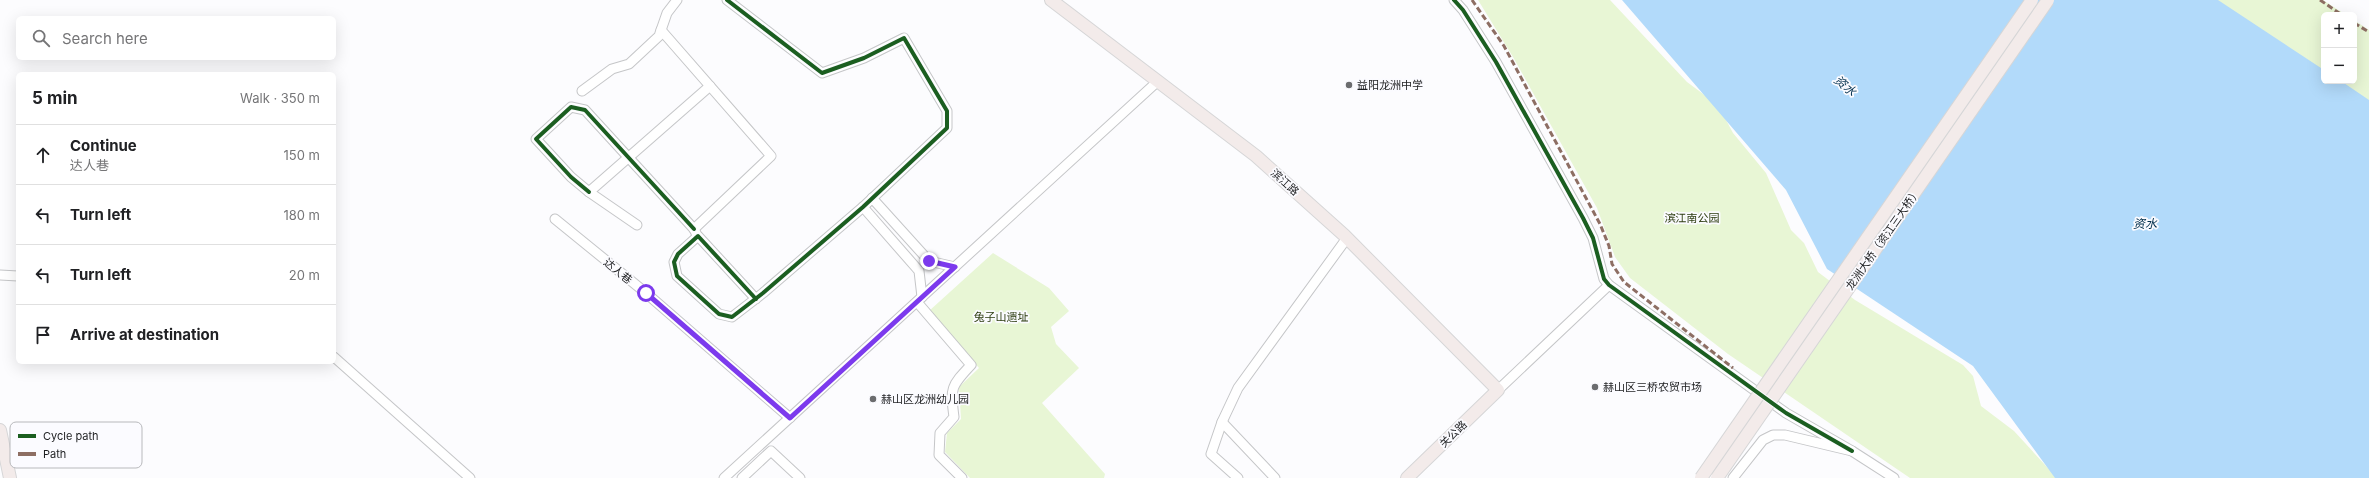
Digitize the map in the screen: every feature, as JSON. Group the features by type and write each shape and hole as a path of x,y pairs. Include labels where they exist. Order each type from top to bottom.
{"main road":[{"name":"滨江路","path":"1051,0 1256,156 1347,238 1498,390"},
{"name":"龙洲大桥（资江三大桥）","path":"1702,478 2032,0"},
{"name":"龙洲大桥（资江三大桥）","path":"1717,478 2048,0"},
{"name":"关公路","path":"1407,478 1498,390"},
{"path":"0,430 10,478"}],"street":[{"path":"582,90 612,69 629,64 659,36 667,13 677,0"},
{"path":"662,30 771,156 696,232 678,254 674,262 677,276 719,314 732,317 756,299 863,207 947,128 947,111 904,38 864,58 822,73 727,0"},
{"path":"1454,0 1463,10 1496,62 1593,238 1604,279 1608,285 1786,413 1852,451 1894,478"},
{"path":"724,478 1158,81"},
{"path":"590,192 710,86"},
{"path":"637,225 571,177 536,139 571,107 585,110 756,299"},
{"path":"872,198 929,261 955,267"},
{"path":"863,207 919,271 920,299 971,365 957,379 951,394 954,417 940,433 939,454 962,478"},
{"name":"达人巷","path":"555,219 646,293 790,418"},
{"path":"1238,478 1211,454 1222,422 1238,388 1347,238"},
{"path":"0,275 16,276"},
{"path":"1498,390 1608,285"},
{"path":"336,359 470,478"},
{"path":"1222,422 1275,478"},
{"path":"1733,478 1763,440 1773,435 1785,435 1852,451"},
{"path":"742,478 772,451 800,478"}],"green space":[{"name":"滨江南公园","path":"1478,0 1610,0 1687,82 1718,105 1733,133 1766,173 1791,230 1804,243 1818,272 1855,300 1963,365 1973,376 1981,406 2014,431 2057,478 1910,478 1728,354 1630,278 1615,257 1597,208 1513,57"},
{"path":"2200,0 2323,0 2341,12 2321,12 2321,76"},
{"path":"2357,22 2369,30 2369,106 2334,84 2357,84"},
{"name":"兔子山遗址","path":"993,253 1049,288 1069,311 1051,327 1056,344 1079,368 1042,403 1105,474 1104,478 970,478 945,452 947,433 961,419 959,387 979,368 929,311"}],"water":[{"name":"资水","path":"1622,0 2218,0 2321,68 2321,84 2345,84 2369,100 2369,478 2055,478 1973,366 1827,269 1786,190"}],"marked path":[{"path":"1472,0 1504,46 1600,224 1609,246 1612,264 1624,282 1733,368"},
{"path":"2320,0 2338,12"},
{"path":"2357,25 2369,32"}],"cycle path":[{"path":"727,0 822,73 864,58 904,38 947,111 947,128 863,207 763,293 732,317 719,314 677,276 674,262 678,254 698,236 756,299"},
{"path":"1454,0 1463,10 1496,62 1583,218 1593,238 1604,279 1609,285 1786,413 1852,451"},
{"path":"589,192 571,177 536,139 571,107 585,110 694,229"}],"place":[{"name":"益阳龙洲中学","path":"1349,85"},
{"name":"赫山区三桥农贸市场","path":"1595,387"},
{"name":"赫山区龙洲幼儿园","path":"873,399"}],"route":[{"path":"646,293 790,418 955,267 929,261"}]}
